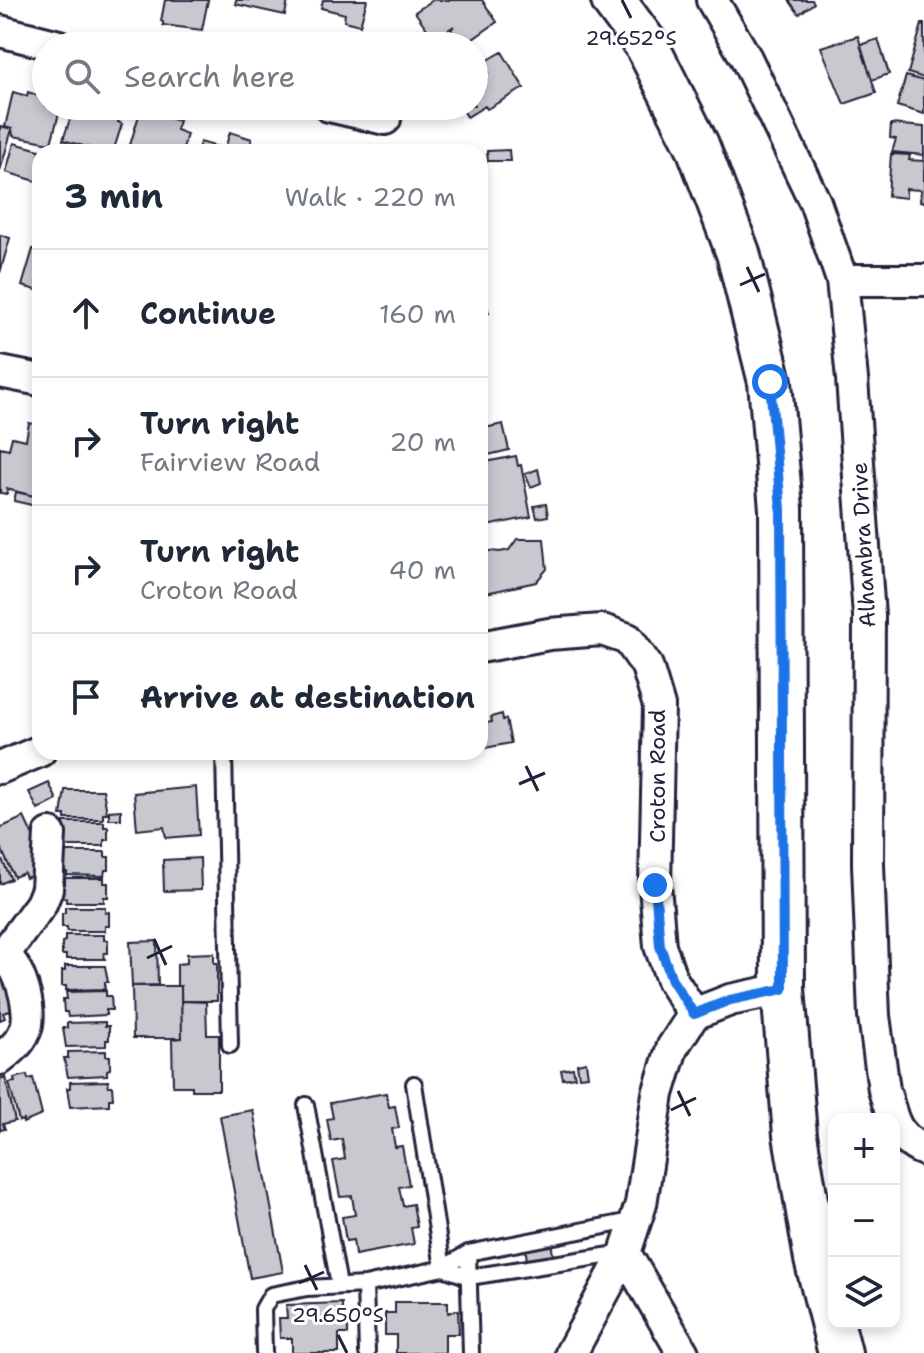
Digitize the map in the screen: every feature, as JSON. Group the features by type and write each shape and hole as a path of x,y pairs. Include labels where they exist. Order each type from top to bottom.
{"main road":[{"path":"613,0 647,46 697,145 738,253 770,382 781,509 783,989 795,1135 816,1259 840,1353"}],"street":[{"name":"Alhambra Drive","path":"712,0 746,58 815,202 842,280 869,616 868,864 874,1016 884,1090 892,1113"},
{"path":"0,31 32,39"},
{"path":"842,280 924,280"},
{"path":"0,372 32,378"},
{"name":"Croton Road","path":"488,645 549,634 602,630 628,639 647,666 659,706 655,885 660,946 672,980 694,1014"},
{"path":"0,768 32,754"},
{"path":"0,1059 13,1049 26,1029 28,1001 15,967 2,953 41,904 47,889 50,834"},
{"path":"571,1353 625,1253 636,1220 658,1094 672,1048 694,1014 730,1000 783,989"},
{"name":"Alhambra Drive","path":"900,1132 924,1150"},
{"path":"625,1253 683,1353"}],"lane":[{"path":"224,760 230,1045"},
{"path":"414,1084 443,1268"},
{"path":"306,1105 339,1285"},
{"path":"264,1353 263,1309 271,1295 339,1285 365,1285 443,1268 468,1253 636,1220"},
{"path":"468,1253 471,1353"},
{"path":"443,1268 469,1277 625,1253"},
{"path":"365,1285 367,1353"}],"building":[{"path":"165,0 208,0 202,30 163,25"},
{"path":"236,0 288,0 285,15 235,4"},
{"path":"323,0 367,0 360,25 344,21 345,14 321,8"},
{"path":"433,0 482,0 497,22 483,32 453,32 451,29 454,26 445,32 429,32 415,12"},
{"path":"789,0 812,0 814,3 799,14"},
{"path":"924,24 924,78 908,73"},
{"path":"858,36 876,93 844,104 821,47"},
{"path":"878,39 889,74 872,80 860,45"},
{"path":"502,52 524,88 488,108 488,72 488,60"},
{"path":"906,76 924,81 924,114 897,106"},
{"path":"13,92 27,96 28,92 32,93 32,120 57,120 51,143 13,136 12,129 5,127"},
{"path":"70,120 118,120 122,124 116,144 76,144 63,140"},
{"path":"138,120 176,120 179,121 176,130 187,134 184,144 130,144"},
{"path":"891,124 924,127 924,155 892,152 896,139 890,138"},
{"path":"0,126 12,129 0,171"},
{"path":"230,132 252,139 250,144 226,144"},
{"path":"14,143 32,148 32,180 6,172"},
{"path":"509,150 510,161 488,161 488,151"},
{"path":"891,154 910,155 909,160 923,161 924,156 924,202 920,201 921,190 906,189 906,198 888,196"},
{"path":"0,235 10,238 0,273"},
{"path":"32,252 32,289 22,286"},
{"path":"29,423 32,424 32,495 7,489 7,494 0,493 0,447 9,449 12,437 26,440"},
{"path":"503,424 509,450 488,455 488,427"},
{"path":"516,456 518,466 521,465 531,517 488,526 488,461"},
{"path":"538,469 541,483 531,487 525,474"},
{"path":"16,492 32,496 32,505 14,501"},
{"path":"546,504 548,516 537,518 534,506"},
{"path":"517,539 544,539 547,569 536,582 488,593 488,551 509,550"},
{"path":"502,714 503,720 506,719 511,743 488,747 488,723 492,722 491,717"},
{"path":"49,783 57,800 38,810 29,792"},
{"path":"196,787 199,835 166,838 164,827 137,830 134,793"},
{"path":"65,790 103,790 107,813 103,813 103,819 65,819 65,815 61,815"},
{"path":"121,810 121,819 109,819 109,811"},
{"path":"24,817 45,862 38,872 26,878 24,873 14,877 0,846 0,828"},
{"path":"64,822 104,822 104,827 108,827 108,840 104,840 104,846 66,846 66,842 61,842"},
{"path":"65,852 105,852 105,857 109,857 109,870 105,870 104,876 67,875 67,872 62,872"},
{"path":"0,855 11,879 0,884"},
{"path":"200,858 201,890 164,891 163,860"},
{"path":"65,878 104,878 104,883 108,883 108,897 104,897 104,902 66,902 66,898 61,898 61,884 65,884"},
{"path":"65,907 105,907 105,913 109,912 109,926 105,926 105,931 67,931 67,927 62,927"},
{"path":"65,935 104,935 104,940 108,940 105,959 66,959 66,955 62,955"},
{"path":"157,941 158,985 132,986 130,942"},
{"path":"214,953 217,1001 181,1001 177,964 187,963 187,954"},
{"path":"0,964 13,1010 3,1013 5,1018 0,1020"},
{"path":"65,966 105,966 108,982 105,982 105,989 66,990 66,986 62,986"},
{"path":"132,986 181,986 182,1038 133,1038"},
{"path":"106,991 106,996 111,996 112,1010 106,1010 106,1015 68,1017 64,1012 66,992"},
{"path":"181,1001 206,1002 207,1035 219,1035 219,1090 173,1086 172,1039 182,1038"},
{"path":"105,1022 105,1026 109,1026 106,1046 66,1047 63,1028 67,1028 67,1023"},
{"path":"106,1051 106,1056 110,1056 107,1075 68,1077 64,1058 68,1058 68,1052"},
{"path":"586,1062 588,1076 579,1077 577,1064"},
{"path":"573,1068 575,1077 563,1079 561,1070"},
{"path":"27,1075 28,1079 33,1078 42,1115 23,1123 23,1120 19,1121 9,1083 15,1082 14,1078"},
{"path":"5,1077 15,1121 3,1124 5,1129 0,1130 0,1079"},
{"path":"108,1081 108,1086 112,1086 113,1099 109,1099 109,1105 70,1107 67,1088 70,1088 70,1082"},
{"path":"386,1093 389,1107 395,1106 399,1128 392,1129 395,1147 402,1146 409,1185 399,1187 403,1206 413,1204 417,1227 411,1228 414,1244 355,1255 353,1240 346,1241 342,1217 355,1215 352,1196 340,1197 333,1161 345,1159 342,1139 331,1141 327,1119 333,1118 330,1103"},
{"path":"253,1110 283,1272 250,1278 220,1116"},
{"path":"551,1242 554,1261 528,1266 525,1247"},
{"path":"395,1302 448,1302 448,1313 458,1310 459,1334 445,1334 445,1353 396,1353 396,1335 385,1335 385,1313 395,1313"},
{"path":"342,1303 342,1318 348,1318 348,1334 339,1334 339,1353 292,1353 292,1338 280,1338 279,1318 287,1318 286,1305"}],"route":[{"path":"655,885 660,946 672,980 694,1014 730,1000 783,989 781,509 770,382"}]}
